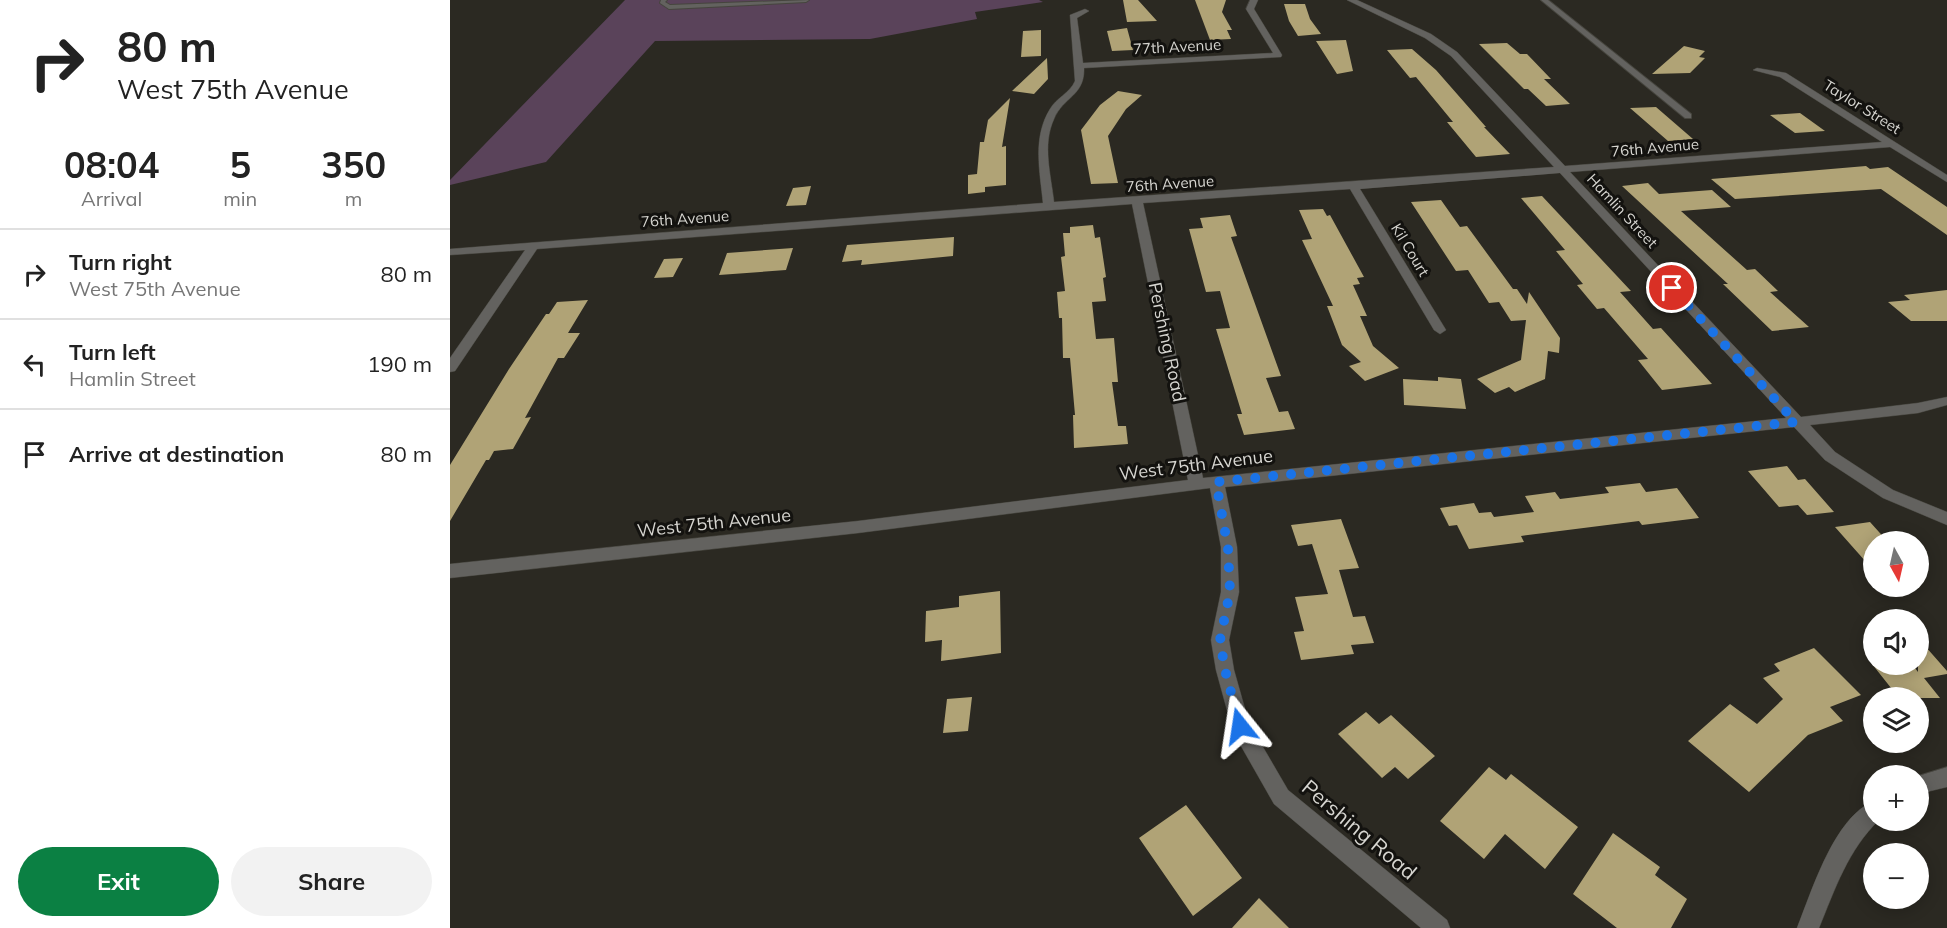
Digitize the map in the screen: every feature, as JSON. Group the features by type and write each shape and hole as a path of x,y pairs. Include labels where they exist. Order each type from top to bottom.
{"street":[{"name":"77th Avenue","path":"1078,66 1278,55 1251,9 1254,0"},
{"name":"Hamlin Street","path":"1351,0 1428,36 1454,54 1830,456 1888,494 1947,519"},
{"path":"1050,206 1042,139 1048,119 1059,103 1076,88 1080,78 1073,17 1085,10"},
{"name":"Taylor Street","path":"1757,70 1783,75 1947,179"},
{"name":"76th Avenue","path":"450,252 1892,144"},
{"name":"Kil Court","path":"1353,186 1440,330"},
{"name":"Pershing Road","path":"1137,201 1197,484"},
{"path":"450,368 533,246"},
{"name":"West 75th Avenue","path":"450,571 858,527 1197,484 1796,422 1918,408 1947,401"},
{"name":"Pershing Road","path":"1216,482 1228,548 1230,592 1220,640 1225,670 1240,726 1281,797 1439,928"},
{"path":"1929,781 1947,777"},
{"path":"1808,928 1836,861 1863,820"}],"lane":[{"path":"664,0 662,2 669,7 806,0"},
{"path":"1544,0 1688,116"}],"shaded area":[{"path":"625,0 1039,0 1043,2 975,12 977,19 870,39 655,41 546,162 450,185 450,180"}],"building":[{"path":"1123,0 1138,0 1157,21 1127,22"},
{"path":"1195,0 1226,0 1222,12 1232,30 1227,30 1231,39 1210,40"},
{"path":"1284,4 1305,4 1310,19 1321,34 1298,36 1289,21"},
{"path":"1127,28 1133,50 1112,51 1107,31"},
{"path":"1041,30 1041,56 1021,57 1023,31"},
{"path":"1346,40 1353,71 1337,74 1316,41"},
{"path":"1507,43 1520,54 1527,54 1551,79 1544,79 1570,104 1546,106 1528,89 1524,89 1479,44"},
{"path":"1684,46 1705,51 1699,57 1705,58 1690,73 1652,74"},
{"path":"1412,49 1436,70 1510,154 1476,157 1447,122 1453,122 1416,77 1410,78 1387,50"},
{"path":"1047,58 1048,79 1034,94 1012,91"},
{"path":"1118,91 1142,95 1126,109 1108,136 1118,183 1091,184 1081,130 1100,105"},
{"path":"1010,98 1002,147 1006,146 1006,185 985,187 985,192 968,194 968,175 977,174 980,142 984,142 988,120"},
{"path":"1656,107 1693,139 1668,141 1630,108"},
{"path":"1800,113 1825,131 1795,133 1770,115"},
{"path":"1866,166 1870,169 1888,167 1947,207 1947,235 1881,189 1735,199 1711,179"},
{"path":"1648,183 1659,194 1712,190 1731,207 1681,211 1747,270 1755,269 1778,291 1770,292 1809,327 1772,331 1723,284 1728,284 1622,186"},
{"path":"811,186 806,205 786,206 793,188"},
{"path":"1542,196 1631,291 1620,292 1653,329 1661,328 1712,384 1662,390 1638,360 1648,359 1604,308 1597,309 1577,285 1583,284 1556,251 1565,250 1521,198"},
{"path":"1441,200 1460,227 1467,226 1513,289 1517,289 1527,304 1529,292 1560,338 1559,353 1548,351 1545,379 1515,392 1509,387 1495,393 1477,379 1521,360 1526,320 1511,321 1499,302 1489,303 1468,270 1456,271 1411,202"},
{"path":"1323,209 1327,216 1330,215 1364,277 1357,278 1360,284 1353,285 1367,316 1360,316 1373,346 1399,368 1365,381 1349,366 1361,362 1342,345 1327,306 1333,306 1302,240 1312,239 1299,210"},
{"path":"1230,215 1237,236 1231,237 1281,376 1266,378 1279,412 1288,411 1295,429 1244,435 1237,414 1242,414 1216,329 1230,328 1220,291 1206,292 1189,229 1203,228 1200,218"},
{"path":"1093,225 1095,238 1100,237 1106,277 1103,278 1106,301 1092,302 1096,339 1114,338 1118,382 1112,382 1118,426 1126,426 1128,444 1074,448 1073,415 1075,415 1070,358 1063,358 1062,318 1059,318 1057,292 1065,291 1061,257 1065,256 1063,233 1070,233 1070,227"},
{"path":"954,237 953,256 861,265 862,260 842,262 847,245"},
{"path":"793,248 786,270 719,275 727,253"},
{"path":"683,258 673,277 654,278 664,259"},
{"path":"1947,290 1947,321 1911,321 1888,302 1910,300 1904,295"},
{"path":"588,300 568,333 580,333 564,358 558,358 525,418 531,417 513,449 494,451 489,460 486,460 450,521 450,465 509,369 546,314 549,314 557,302"},
{"path":"1438,377 1461,379 1466,409 1404,405 1403,379 1438,381"},
{"path":"1787,466 1798,480 1805,479 1834,512 1807,515 1798,505 1779,507 1748,471"},
{"path":"1640,483 1646,492 1677,488 1699,518 1642,525 1639,521 1521,536 1524,542 1469,549 1457,525 1449,526 1440,508 1474,503 1479,513 1491,512 1494,517 1534,512 1525,496 1555,492 1560,499 1609,493 1605,487"},
{"path":"1341,519 1359,568 1339,570 1353,617 1365,616 1374,643 1351,645 1354,654 1301,660 1294,632 1304,631 1295,597 1328,594 1312,544 1298,546 1291,525"},
{"path":"1870,522 1878,531 1863,531 1863,559 1835,527"},
{"path":"1000,591 1001,653 941,661 942,640 925,642 926,611 959,607 959,596"},
{"path":"1814,648 1861,695 1830,707 1843,721 1808,735 1749,792 1688,741 1730,704 1757,724 1783,699 1763,678 1780,671 1774,664"},
{"path":"1929,651 1947,671 1947,674 1924,678 1940,698 1929,698 1929,687 1890,687 1881,675 1929,675"},
{"path":"972,697 968,731 943,733 947,699"},
{"path":"1366,712 1379,724 1391,715 1435,756 1408,779 1395,767 1382,778 1338,734"},
{"path":"1489,767 1506,780 1511,774 1578,827 1545,869 1505,834 1484,859 1440,821"},
{"path":"1186,805 1242,878 1193,916 1139,838"},
{"path":"1613,833 1660,867 1655,875 1687,899 1671,928 1617,928 1573,894"},
{"path":"1259,898 1289,928 1232,928"}],"route":[{"path":"1240,726 1225,670 1220,640 1230,592 1228,548 1216,482 1796,422 1672,288"}]}
